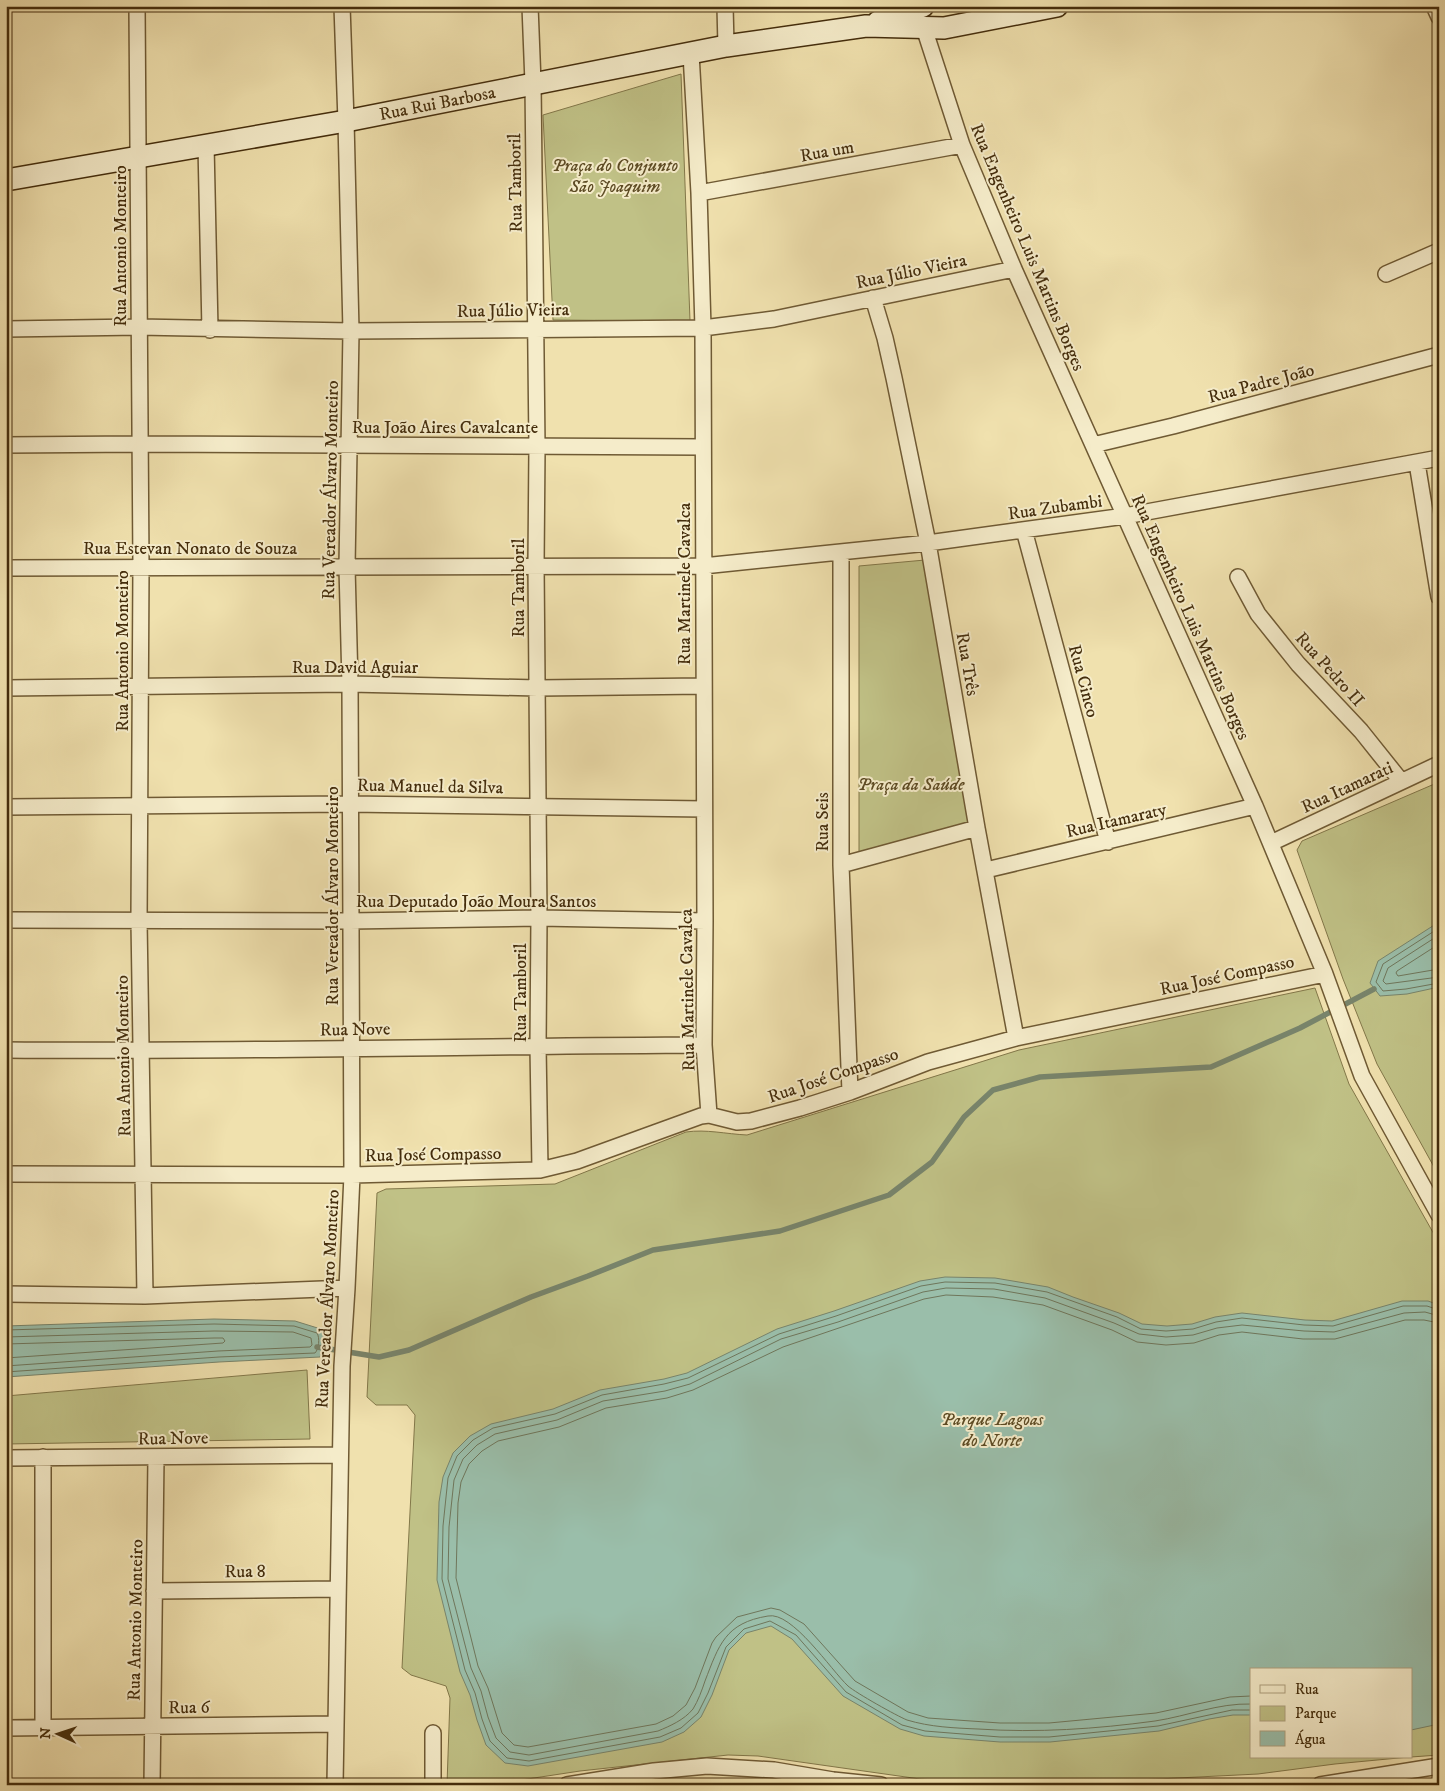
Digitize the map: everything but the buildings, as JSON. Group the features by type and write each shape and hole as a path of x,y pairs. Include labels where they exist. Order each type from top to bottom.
{"street":[{"name":"Rua Antonio Monteiro","path":"137,6 141,566 139,920 145,1296"},
{"name":"Rua Vereador Álvaro Monteiro","path":"335,1785 339,1455 352,1174 350,684 347,567 351,331 342,6"},
{"name":"Rua Tamboril","path":"530,6 533,83 537,447 540,1170"},
{"path":"725,6 726,46"},
{"name":"Rua Rui Barbosa","path":"866,26 923,6"},
{"name":"Rua Rui Barbosa","path":"6,180 346,121 726,46 866,26 944,28 1057,6"},
{"path":"1434,6 1439,16"},
{"name":"Rua Engenheiro Luis Martins Borges","path":"924,28 962,145 1014,269 1271,843 1325,974 1362,1076 1439,1215"},
{"name":"Rua Martinele Cavalca","path":"691,54 699,193 703,328 704,1046 709,1115"},
{"path":"206,145 210,330"},
{"name":"Rua um","path":"699,193 962,145"},
{"path":"1386,274 1439,251"},
{"name":"Rua Júlio Vieira","path":"6,329 139,327 210,330 351,331 703,328 774,319 1014,269"},
{"name":"Rua Três","path":"873,298 891,362 928,543 977,828 1016,1038"},
{"name":"Rua Padre João","path":"1093,445 1173,426 1439,354"},
{"name":"Rua João Aires Cavalcante","path":"6,445 704,447"},
{"name":"Rua Zubambi","path":"703,566 928,543 1126,516 1439,458"},
{"path":"1417,463 1439,597"},
{"name":"Rua Cinco","path":"1024,530 1108,842"},
{"name":"Rua Seis","path":"841,552 841,865 850,1092"},
{"name":"Rua Estevan Nonato de Souza","path":"6,568 141,566 703,566"},
{"name":"Rua Pedro II","path":"1238,577 1258,614 1298,664 1361,731 1401,781"},
{"name":"Rua David Aguiar","path":"6,688 350,684 538,688 703,686"},
{"name":"Rua Itamarati","path":"1271,843 1439,764"},
{"name":"Rua Manuel da Silva","path":"6,807 350,804 704,809"},
{"name":"Rua Itamaraty","path":"986,870 1255,806"},
{"path":"841,865 977,828"},
{"name":"Rua Deputado João Moura Santos","path":"6,920 350,921 539,918 705,921"},
{"name":"Rua José Compasso","path":"352,1174 540,1170 577,1161 692,1119 709,1115 737,1122 751,1121 800,1108 850,1092 928,1062 1016,1038 1325,974"},
{"name":"Rua Nove","path":"6,1050 141,1051 704,1046"},
{"path":"6,1174 352,1174"},
{"path":"6,1294 145,1296 347,1288"},
{"name":"Rua Nove","path":"6,1458 339,1455"},
{"path":"43,1457 43,1728"},
{"name":"Rua Antonio Monteiro","path":"152,1785 156,1457"},
{"name":"Rua 8","path":"154,1591 337,1589"},
{"name":"Rua 6","path":"6,1728 336,1724"},
{"path":"433,1785 434,1733"},
{"path":"567,1785 654,1771 707,1766 774,1770 833,1780 881,1785"},
{"path":"1320,1785 1374,1781 1439,1766"}],"green space":[{"name":"Praça do Conjunto São Joaquim","path":"681,74 690,321 553,320 543,115"},
{"name":"Praça da Saúde","path":"925,560 971,825 859,852 859,566"},
{"path":"1439,782 1439,1176 1377,1064 1343,979 1297,850 1302,841"},
{"name":"Parque Lagoas do Norte","path":"1315,988 1349,1084 1439,1243 1439,1755 1412,1757 1412,1668 1250,1668 1250,1758 1398,1758 1258,1774 1037,1785 920,1779 758,1756 728,1755 580,1771 488,1785 447,1785 450,1698 446,1686 411,1675 402,1668 415,1415 407,1405 376,1405 367,1397 377,1193 386,1189 555,1184 686,1132 709,1131 747,1135 1019,1050"},
{"path":"307,1370 310,1439 6,1444 6,1396"}],"water":[{"path":"1439,922 1439,987 1407,994 1380,996 1370,983 1378,961"},
{"path":"945,1277 995,1278 1048,1287 1119,1313 1142,1324 1167,1326 1192,1324 1215,1317 1242,1313 1332,1321 1402,1301 1428,1301 1439,1305 1439,1724 1412,1730 1412,1668 1250,1668 1250,1715 1233,1715 1209,1719 1159,1731 1050,1742 1000,1742 924,1736 900,1729 843,1696 792,1639 771,1626 746,1633 729,1650 712,1695 701,1717 684,1732 662,1742 528,1766 505,1763 486,1745 470,1695 460,1672 437,1580 439,1502 443,1477 453,1453 470,1436 491,1424 553,1409 600,1390 687,1373 777,1329 920,1281"},
{"path":"214,1319 295,1321 324,1330 323,1347 320,1357 6,1377 6,1326"}],"waterway":[{"path":"317,1347 379,1357 409,1350 531,1297 653,1250 780,1231 889,1195 932,1162 964,1117 993,1090 1040,1077 1211,1067 1300,1028 1374,989"}]}
